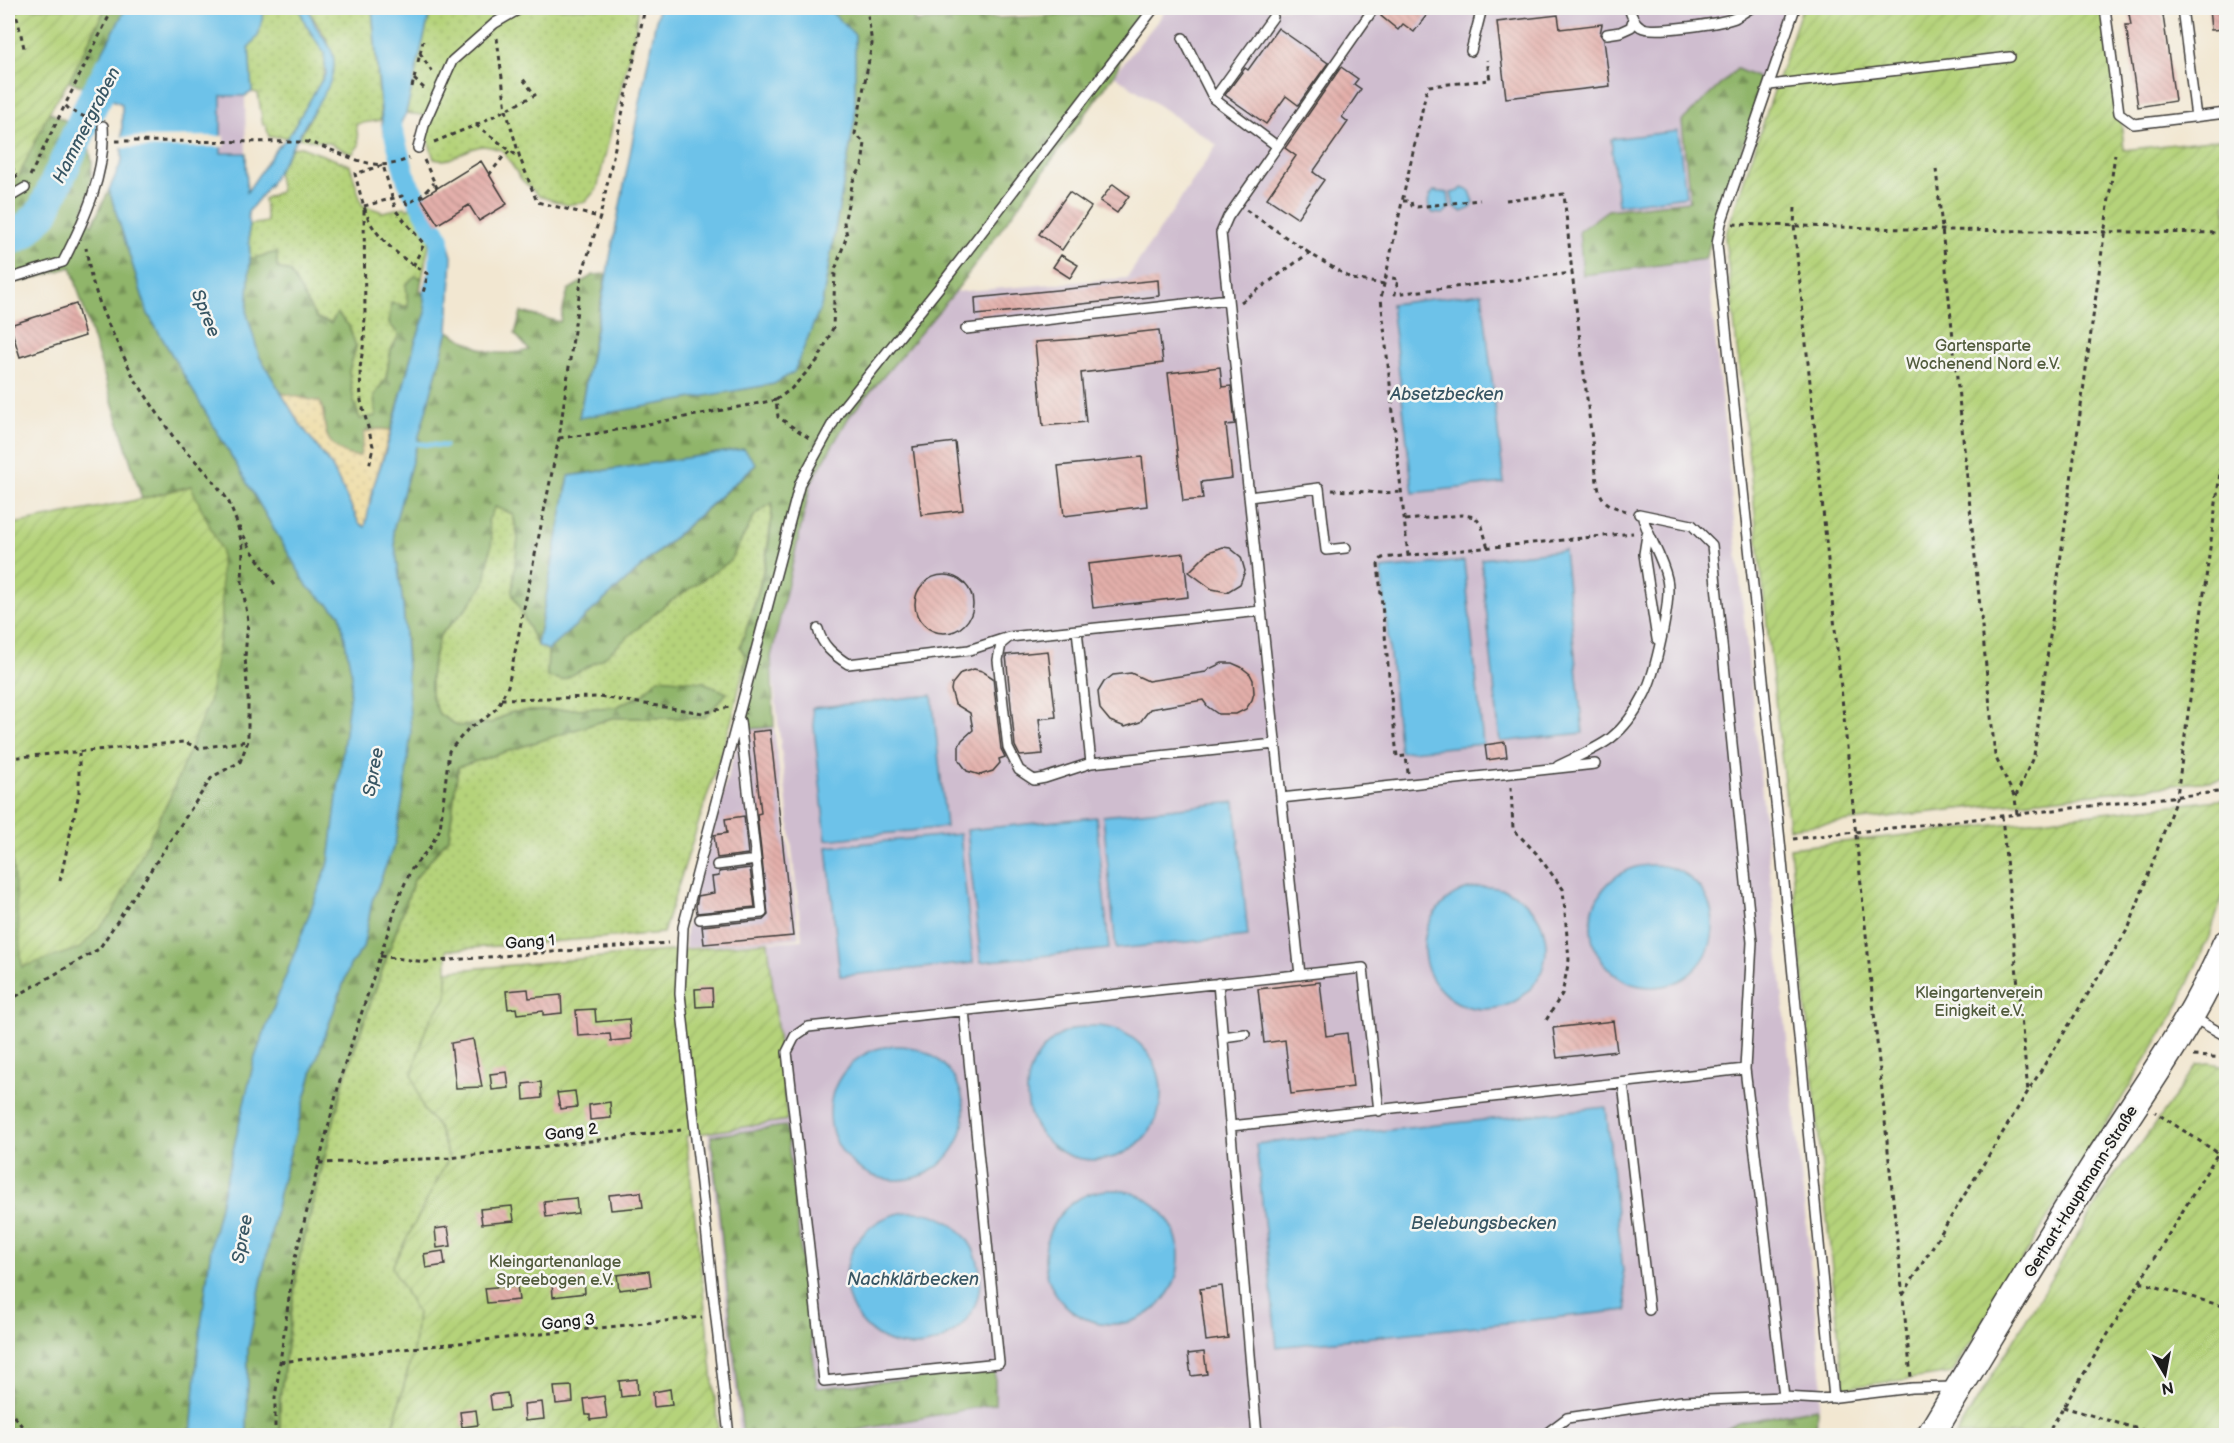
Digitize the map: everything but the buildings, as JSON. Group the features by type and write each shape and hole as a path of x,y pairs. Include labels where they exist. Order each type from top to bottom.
{"street":[{"name":"Gerhart-Hauptmann-Straße","path":"1930,1436 2094,1166 2190,1016 2216,969 2226,944"}],"lane":[{"path":"418,148 425,123 452,61 495,23 520,8"},
{"path":"729,1436 680,994 683,927 800,483 839,412 941,285 1154,8"},
{"path":"1300,975 1221,233 1228,217 1374,8"},
{"path":"1471,51 1482,8"},
{"path":"1629,8 1633,20 1641,27 1651,31 1711,24 1736,17 1751,8"},
{"path":"1795,8 1721,223 1717,244 1780,841 1834,1398"},
{"path":"2105,8 2119,113 2134,124 2226,113"},
{"path":"2182,8 2196,117"},
{"path":"1214,99 1273,17"},
{"path":"1607,34 1631,27 1633,20"},
{"path":"1182,38 1214,99 1277,146"},
{"path":"1770,85 2010,57"},
{"path":"8,279 63,262 82,225 97,180 104,141 103,126"},
{"path":"8,198 22,190"},
{"path":"966,329 1228,299"},
{"path":"1249,496 1319,488 1326,550 1346,548"},
{"path":"1553,769 1609,740 1624,726 1645,694 1658,651 1666,610 1668,581 1658,552 1647,535 1640,514"},
{"path":"1640,514 1692,525 1712,545 1752,942 1745,1069 1784,1397"},
{"path":"1647,535 1644,554 1658,651"},
{"path":"818,629 821,641 848,664 969,650 1010,637 1261,611"},
{"path":"1077,630 1091,763"},
{"path":"1010,637 1001,644 998,660 1008,748 1019,770 1034,780 1091,763 1275,744"},
{"path":"700,919 762,913 740,709"},
{"path":"1281,798 1595,764"},
{"path":"717,865 756,860"},
{"path":"964,1010 999,1363 824,1381 787,1052 795,1036 808,1027 964,1010 1363,968 1379,1111"},
{"path":"1218,983 1257,1436"},
{"path":"2190,1016 2226,1036"},
{"path":"1223,1036 1245,1034"},
{"path":"1231,1126 1745,1069"},
{"path":"1623,1083 1649,1310"},
{"path":"1543,1436 1567,1418 1682,1401 1784,1397 1834,1398 1912,1388 1960,1386"}],"path":[{"path":"15,8 24,48"},
{"path":"22,190 113,8"},
{"path":"275,1436 275,1398 294,1262 341,1076 401,892 411,870 430,847 440,829 449,751 468,729 497,708 508,686 559,438 582,274 600,218 645,8"},
{"path":"559,438 600,434 776,400 818,360 833,328 835,270 847,235 844,223 853,181 862,166 865,143 855,134 872,44 867,8"},
{"path":"495,23 506,110 520,158 537,202 600,218"},
{"path":"418,62 423,41"},
{"path":"420,53 440,86"},
{"path":"1408,556 1381,298 1383,284 1427,88 1490,80 1487,60"},
{"path":"412,87 416,71"},
{"path":"418,148 476,125 535,95 523,79"},
{"path":"65,105 70,110 103,126"},
{"path":"476,125 520,158"},
{"path":"118,141 296,142 320,145 352,160 382,165 392,165 409,159"},
{"path":"489,175 510,151"},
{"path":"2016,798 2034,755 2115,154"},
{"path":"8,158 22,190"},
{"path":"424,159 436,188"},
{"path":"382,165 396,211 424,244 413,266"},
{"path":"382,165 355,174 364,206 370,220 384,240 413,266 428,274 423,293"},
{"path":"1936,169 1995,756 2016,798 2017,814"},
{"path":"364,206 402,196 407,204 421,196 434,183"},
{"path":"1406,756 1397,757 1378,564 1382,558 1639,532 1640,514 1613,507 1600,497 1564,194 1506,200"},
{"path":"1401,204 1403,200 1411,201 1412,206 1417,207 1480,200"},
{"path":"1238,205 1352,279 1383,284"},
{"path":"364,206 365,316 360,368 361,401 373,446 369,468"},
{"path":"1795,208 1794,225 1912,1388"},
{"path":"1721,223 1942,230 2226,233"},
{"path":"82,225 94,286 108,324 134,378 176,441 207,473 228,500 252,551 277,587"},
{"path":"1229,310 1310,253"},
{"path":"1383,284 1386,278 1398,279 1395,294 1572,273"},
{"path":"776,400 778,417 821,446"},
{"path":"1903,1297 2129,927 2177,796 2226,428"},
{"path":"1319,491 1383,494 1402,492"},
{"path":"1405,520 1463,515 1475,517 1482,526 1488,548"},
{"path":"8,1001 99,949 212,777 240,762 248,741 245,657 248,621 242,582 243,549 237,523"},
{"path":"501,699 600,697 703,712 740,709"},
{"path":"8,758 184,742 199,748 248,741"},
{"path":"60,881 79,793 79,752"},
{"path":"1510,774 1513,829 1536,853 1563,889 1569,960 1562,994 1545,1022"},
{"path":"1780,841 2226,791"},
{"path":"2002,816 2028,1094"},
{"name":"Gang 1","path":"380,956 425,962 682,942"},
{"path":"2192,1056 2226,1058"},
{"path":"2166,1120 2218,1153 2226,1155"},
{"name":"Gang 2","path":"319,1163 449,1158 695,1129"},
{"path":"2046,1436 2218,1153"},
{"path":"2140,1282 2226,1307"},
{"name":"Gang 3","path":"280,1362 671,1322 716,1315"},
{"path":"2063,1407 2162,1436"},
{"path":"8,1409 30,1436"}],"shaded area":[{"path":"1168,8 1787,8 1706,248 1822,1379 1817,1430 1814,1435 740,1435 708,1132 787,1120 768,942 802,940 771,657 811,483 849,417 955,292 1127,278 1217,145 1114,75"},
{"path":"221,96 245,96 246,153 221,153"},
{"path":"774,727 799,938 685,948 686,928 694,893 738,741 748,729"}],"green space":[{"path":"8,8 105,8 69,81 49,112 12,190 8,192"},
{"path":"106,8 126,8 84,87 69,81"},
{"path":"265,8 299,8 306,25 321,45 324,53 324,73 320,85 288,137 269,137 266,125 263,125 258,93 252,92 249,46 258,36"},
{"path":"309,8 372,8 381,120 356,124 359,145 352,154 329,143 298,138 307,125 334,62 327,39"},
{"path":"431,8 637,8 636,27 597,189 585,202 567,205 539,196 521,179 502,150 488,146 476,147 453,158 434,159 427,136 431,120 422,115 406,113"},
{"path":"827,8 914,8 915,21 1102,14 1102,8 1143,8 1114,75 955,292 849,417 811,483 771,657 774,727 748,729 738,741 746,657 740,647 766,558 772,503 755,515 730,561 665,605 602,659 563,680 547,677 548,650 756,465 744,449 569,476 537,645 512,593 518,538 513,514 495,507 488,521 492,539 485,583 466,609 440,635 431,669 431,695 439,714 458,726 491,723 512,712 616,707 643,694 658,678 703,682 727,693 704,718 612,718 458,767 449,837 414,880 345,1076 298,1264 280,1398 280,1435 247,1436 248,1348 279,1193 314,1066 350,965 363,948 372,901 395,843 404,792 407,659 403,605 393,530 448,331 486,351 516,353 529,350 515,334 521,312 560,322 568,290 593,275 606,274 579,417 774,384 822,303 855,119 855,35"},
{"name":"Gartensparte Wochenend Nord e.V.","path":"1802,8 2110,8 2124,150 2226,138 2226,779 1789,828 1725,237"},
{"path":"1737,69 1765,81 1705,259 1583,275 1579,231 1608,210 1690,201 1682,121"},
{"path":"49,112 86,131 92,163 90,187 83,214 92,225 109,190 148,314 308,587 340,614 352,676 329,862 255,1057 212,1240 198,1350 191,1435 8,1435 8,811 23,967 112,914 170,797 209,702 222,623 191,486 142,499 71,267 26,281 8,280 8,192 12,190"},
{"path":"301,147 350,165 362,205 383,212 405,207 407,209 412,206 431,234 422,278 415,276 408,307 391,304 399,335 391,350 386,378 374,396 376,416 360,419 354,402 349,371 356,347 331,323 316,318 290,272 277,268 276,253 250,259 249,225 267,222 264,199 281,191 277,171 292,148"},
{"path":"277,252 277,268 290,272 316,318 331,323 337,313 349,326 356,347 349,371 354,402 360,419 376,416 374,396 386,378 391,350 399,335 389,323 391,303 408,307 406,284 415,276 422,278 420,291 423,293 426,313 415,343 391,430 379,429 365,432 360,457 350,456 335,449 327,436 324,410 281,393 259,356 247,314 250,259"},
{"path":"191,486 221,550 222,623 209,702 170,797 112,914 80,948 22,967 8,811 8,525 142,499"},
{"path":"773,502 762,576 740,647 746,656 733,716 663,933 447,950 447,997 427,1025 423,1109 438,1127 449,1158 392,1267 417,1313 414,1347 391,1435 280,1436 280,1398 298,1264 345,1076 414,880 449,837 458,767 612,718 704,718 726,693 703,682 643,694 616,707 512,712 491,723 458,726 439,714 431,695 431,669 440,635 466,609 492,539 487,521 495,507 513,514 518,538 513,593 537,645 548,650 547,677 665,605 730,561 755,515"},
{"name":"Kleingartenverein Einigkeit e.V.","path":"2226,799 2226,886 2211,932 2174,1014 1952,1373 1844,1388 1790,848"},
{"name":"Kleingartenanlage Spreebogen e.V.","path":"768,942 787,1120 686,1136 719,1435 391,1436 414,1347 417,1313 392,1267 449,1158 438,1127 423,1109 412,1074 427,1025 447,997 447,971"},
{"path":"2210,1063 2226,1066 2226,1435 1956,1435 2115,1174 2141,1144 2197,1064"},
{"path":"786,1126 817,1388 995,1371 995,1404 841,1435 743,1435 711,1136"},
{"path":"1817,1408 1816,1435 1716,1435 1738,1423"}],"sand":[{"path":"281,393 320,402 328,438 332,444 348,455 360,456 365,432 379,429 391,430 374,485 366,528 359,523 332,467 298,421"}],"water":[{"name":"Spree","path":"126,8 265,8 258,36 249,47 252,92 245,96 221,96 221,153 246,153 247,192 276,149 288,137 326,73 324,53 306,25 299,8 309,8 312,19 332,51 333,72 328,87 268,187 248,212 250,259 247,314 259,356 298,421 332,467 359,523 365,527 374,485 387,447 415,343 426,313 423,293 435,257 436,240 447,240 452,256 448,331 393,530 403,605 411,733 404,792 395,843 372,901 363,948 350,965 314,1066 279,1193 248,1348 247,1435 191,1435 198,1350 212,1240 255,1057 329,862 352,676 340,614 308,587 148,314 109,190 122,161 122,104 103,96 98,106 85,100 90,91 84,87"},
{"path":"372,8 431,8 406,113 396,132 401,153 396,154 383,132"},
{"path":"827,8 855,35 855,118 822,303 794,372 774,384 579,418 658,9"},
{"path":"1678,131 1686,196 1618,205 1611,139"},
{"path":"1462,188 1470,191 1474,202 1471,208 1462,212 1454,207 1451,193"},
{"path":"1434,191 1448,193 1450,207 1443,214 1433,213 1429,208 1429,199"},
{"name":"Absetzbecken","path":"1482,293 1504,483 1413,493 1391,304"},
{"path":"744,449 756,464 548,650 537,645 569,476"},
{"path":"1564,550 1583,733 1500,742 1481,559"},
{"path":"1464,561 1483,744 1400,752 1381,569"},
{"path":"932,695 946,827 826,840 812,708"},
{"path":"1235,802 1248,936 1116,949 1103,816"},
{"path":"1096,817 1109,949 981,962 967,830"},
{"path":"960,834 973,963 840,976 827,847"},
{"path":"1652,865 1675,870 1686,875 1695,883 1703,892 1708,903 1713,926 1708,949 1703,960 1695,969 1686,977 1675,982 1652,987 1629,982 1618,977 1609,969 1601,960 1596,949 1591,926 1596,903 1601,892 1609,883 1618,875 1629,870"},
{"path":"1485,887 1508,892 1519,897 1528,905 1536,914 1541,925 1546,948 1541,971 1536,982 1528,991 1519,999 1508,1004 1485,1009 1462,1004 1451,999 1442,991 1434,982 1429,971 1424,948 1429,925 1434,914 1442,905 1451,897 1462,892"},
{"path":"1094,1026 1120,1031 1142,1045 1156,1067 1161,1093 1156,1119 1142,1141 1120,1155 1094,1160 1068,1155 1046,1141 1032,1119 1027,1093 1032,1067 1046,1045 1068,1031"},
{"path":"897,1046 923,1051 945,1065 959,1087 964,1113 959,1139 945,1161 923,1175 897,1180 871,1175 849,1161 835,1139 830,1113 835,1087 849,1065 871,1051"},
{"name":"Belebungsbecken","path":"1606,1107 1627,1310 1277,1347 1256,1144"},
{"path":"1112,1190 1138,1195 1160,1209 1174,1231 1179,1257 1174,1283 1160,1305 1138,1319 1112,1324 1086,1319 1064,1305 1050,1283 1045,1257 1050,1231 1064,1209 1086,1195"},
{"name":"Nachklärbecken","path":"913,1212 939,1217 961,1231 975,1253 980,1279 975,1305 961,1327 939,1341 913,1346 887,1341 865,1327 851,1305 846,1279 851,1253 865,1231 887,1217"}],"pier":[{"path":"224,136 224,147 121,148 121,137"}],"waterway":[{"name":"Hammergraben","path":"8,240 21,234 43,212 92,103 110,70 165,8"},
{"path":"392,127 407,181 440,239 439,267"},
{"path":"411,443 445,446"}]}
